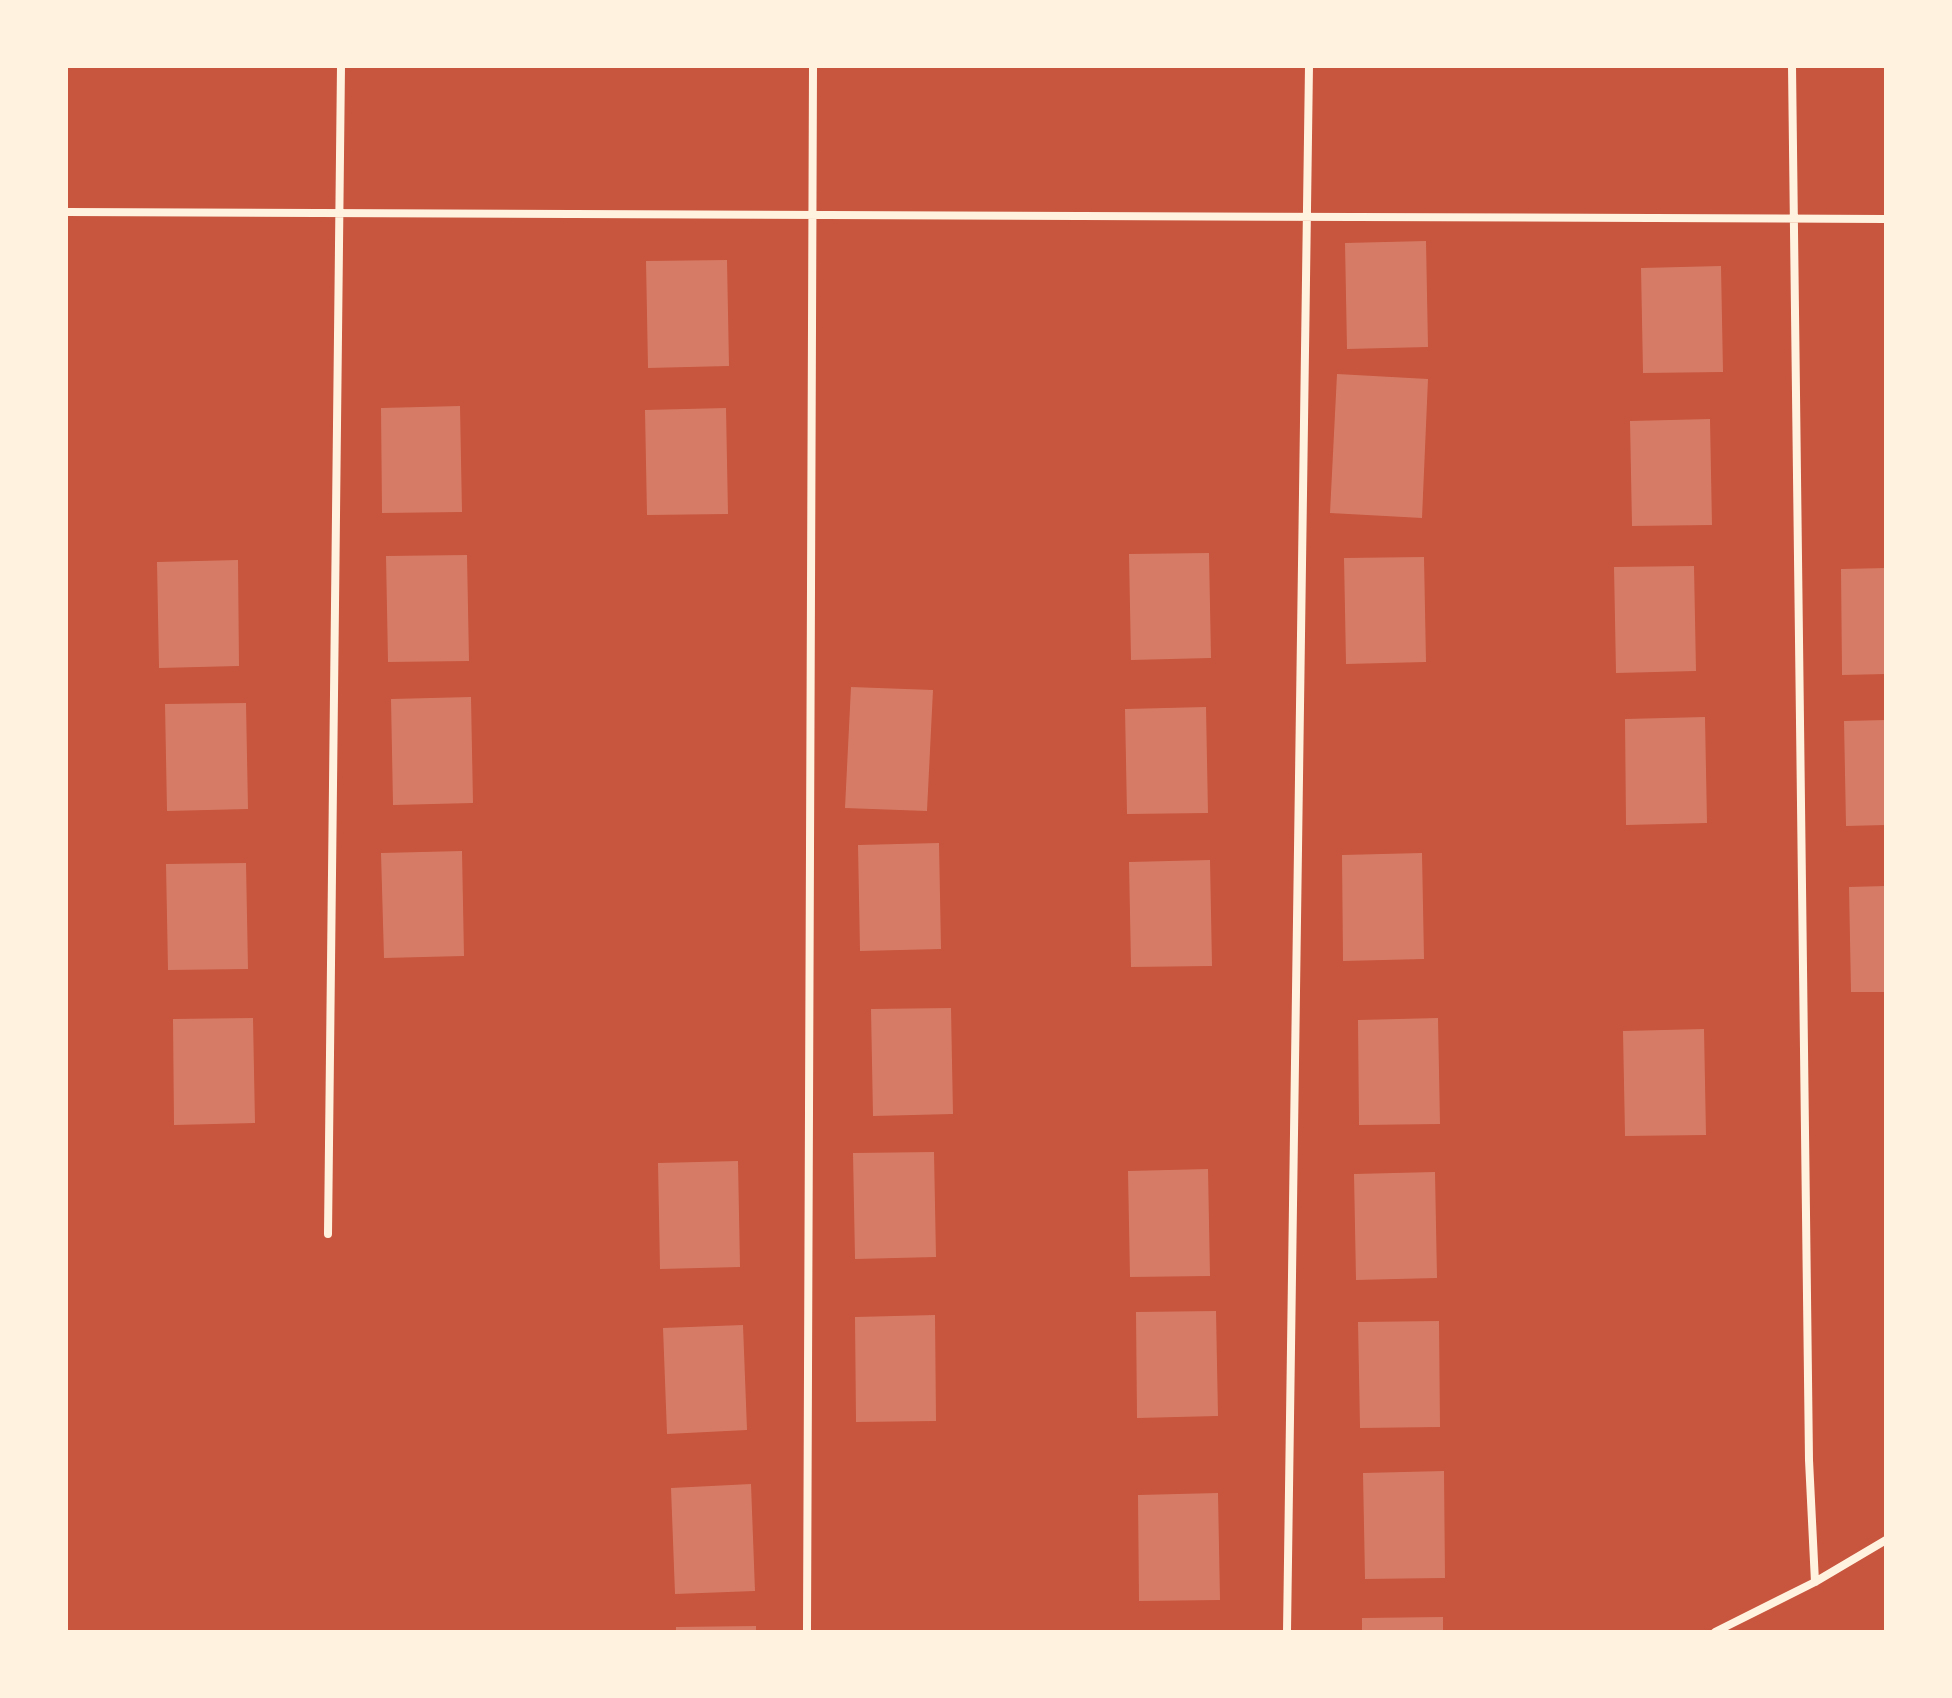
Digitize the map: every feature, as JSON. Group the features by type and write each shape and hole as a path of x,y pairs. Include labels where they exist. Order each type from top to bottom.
{"street":[{"path":"328,1234 341,66"},
{"path":"807,1632 813,66"},
{"path":"1287,1632 1309,66"},
{"path":"1792,66 1809,1460 1815,1582"},
{"path":"66,212 1886,219"},
{"path":"1715,1632 1815,1582 1886,1540"}],"building":[{"path":"1426,241 1428,347 1347,349 1345,243"},
{"path":"727,260 729,366 648,368 646,261"},
{"path":"1721,266 1723,372 1643,373 1641,268"},
{"path":"1337,374 1428,379 1422,518 1330,513"},
{"path":"460,406 462,512 382,513 381,408"},
{"path":"726,408 728,514 647,515 645,410"},
{"path":"1710,419 1712,525 1632,526 1630,421"},
{"path":"1209,553 1211,658 1131,660 1129,554"},
{"path":"467,555 469,661 388,662 386,556"},
{"path":"1424,557 1426,662 1346,664 1344,558"},
{"path":"238,560 239,666 159,668 157,562"},
{"path":"1694,566 1696,671 1616,673 1614,567"},
{"path":"1886,568 1886,674 1842,675 1841,569"},
{"path":"851,687 933,690 927,811 845,808"},
{"path":"471,697 473,803 393,805 391,699"},
{"path":"246,703 248,809 167,811 165,704"},
{"path":"1206,707 1208,813 1127,814 1125,709"},
{"path":"1705,717 1707,823 1626,825 1625,719"},
{"path":"1886,720 1886,825 1846,826 1844,721"},
{"path":"939,843 941,949 860,951 858,845"},
{"path":"462,851 464,956 384,958 381,853"},
{"path":"1422,853 1424,959 1343,961 1342,855"},
{"path":"1210,860 1212,966 1131,967 1129,862"},
{"path":"246,863 248,969 168,970 166,864"},
{"path":"1886,886 1886,992 1851,992 1849,887"},
{"path":"951,1008 953,1114 873,1116 871,1009"},
{"path":"253,1018 255,1123 174,1125 173,1019"},
{"path":"1438,1018 1440,1124 1359,1125 1358,1020"},
{"path":"1704,1029 1706,1135 1625,1136 1623,1031"},
{"path":"934,1152 936,1257 855,1259 853,1153"},
{"path":"738,1161 740,1267 660,1269 658,1163"},
{"path":"1208,1169 1210,1276 1130,1277 1128,1171"},
{"path":"1435,1172 1437,1278 1356,1280 1354,1174"},
{"path":"1216,1311 1218,1416 1137,1418 1136,1312"},
{"path":"935,1315 936,1421 856,1422 855,1317"},
{"path":"1439,1321 1440,1427 1360,1428 1358,1322"},
{"path":"743,1325 747,1430 667,1434 663,1328"},
{"path":"1444,1471 1445,1578 1365,1579 1363,1473"},
{"path":"751,1484 755,1591 675,1594 671,1488"},
{"path":"1218,1493 1220,1600 1139,1601 1138,1495"},
{"path":"1443,1617 1443,1632 1362,1632 1362,1618"},
{"path":"756,1626 756,1632 676,1632 676,1627"}]}
